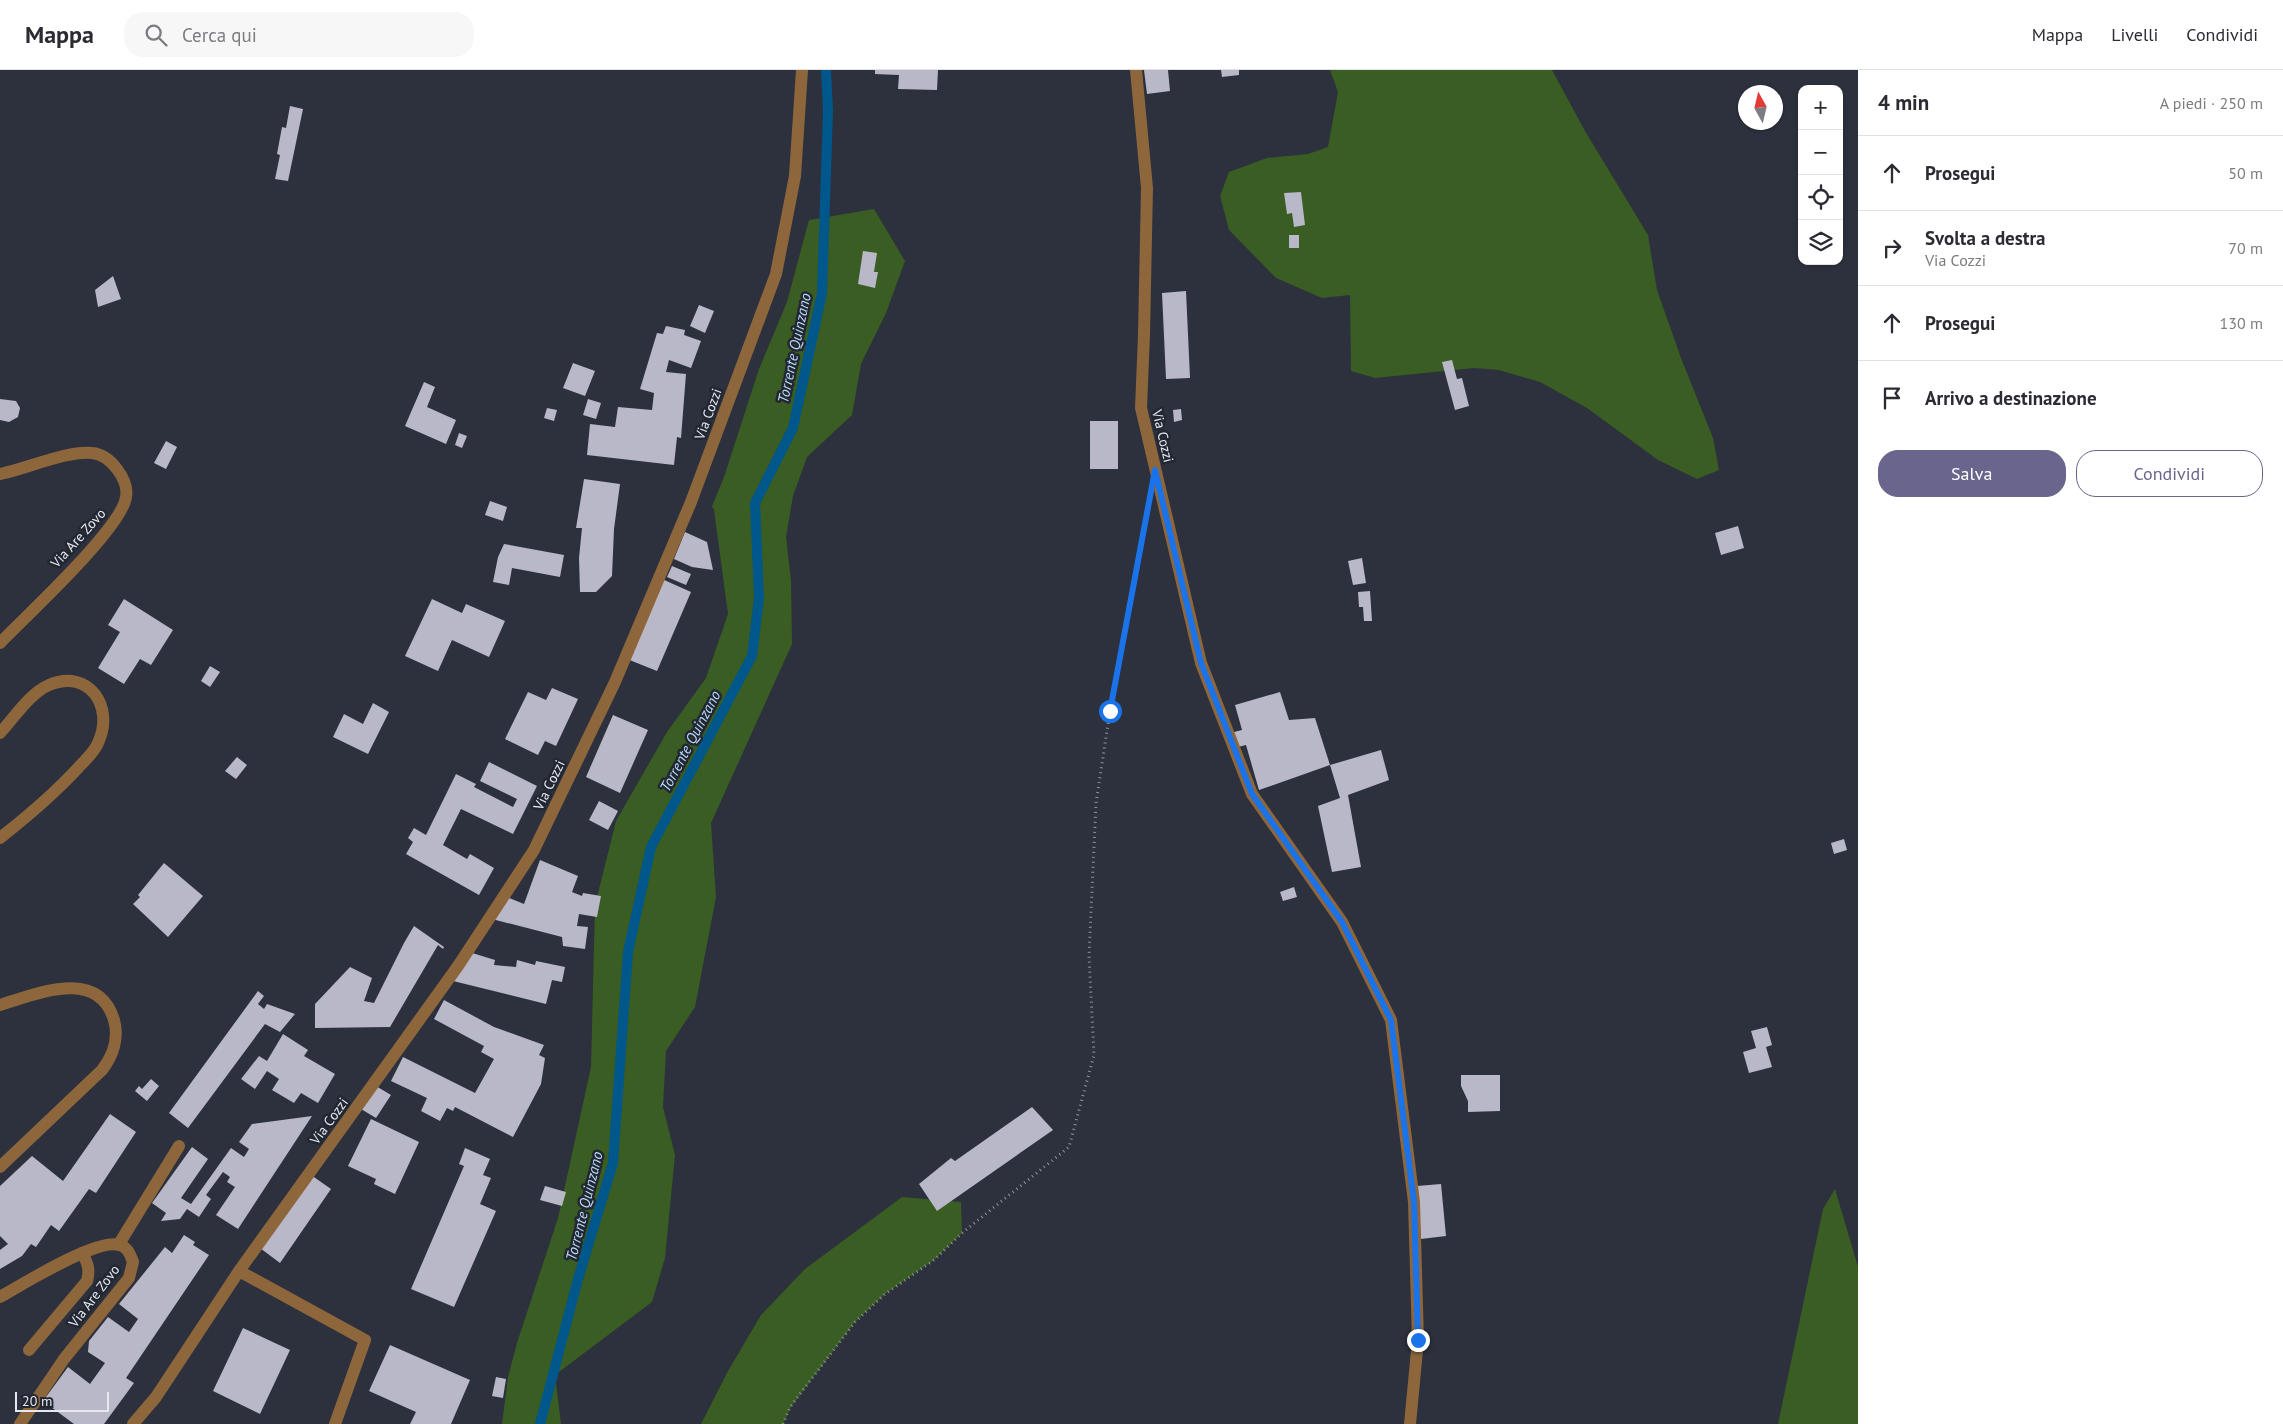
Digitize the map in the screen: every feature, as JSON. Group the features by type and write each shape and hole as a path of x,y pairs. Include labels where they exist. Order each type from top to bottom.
{"street":[{"name":"Via Cozzi","path":"133,1424 156,1397 239,1271 458,966 534,850 615,682 691,502 776,274 795,176 802,70"},
{"name":"Via Cozzi","path":"1136,70 1147,188 1141,408 1201,663 1252,794 1342,922 1391,1020 1414,1202 1418,1340 1410,1424"},
{"name":"Via Are Zovo","path":"0,474 69,454 93,453 105,457 113,464 121,475 126,497 123,508 106,533 0,643"},
{"path":"0,733 42,688 51,684 66,682 81,684 90,689 99,700 105,723 98,745 91,754 47,801 0,838"},
{"path":"0,1005 55,990 68,988 86,990 102,998 108,1004 116,1025 116,1041 112,1055 102,1070 0,1167"},
{"path":"119,1244 179,1146"},
{"name":"Via Are Zovo","path":"0,1297 82,1253 103,1245 119,1244 126,1248 133,1262 129,1278 64,1358 20,1424"},
{"path":"29,1350 87,1281 89,1272 88,1262 82,1253"},
{"path":"239,1271 365,1340 335,1424"}],"path":[{"path":"783,1424 790,1407 854,1322 885,1294 934,1260 962,1233 1069,1147 1094,1055 1089,956 1096,803 1110,711 1146,518"}],"green space":[{"path":"1330,70 1552,70 1585,131 1648,235 1657,290 1681,358 1713,438 1719,470 1697,479 1658,460 1587,408 1540,382 1499,370 1474,368 1375,378 1351,371 1350,295 1322,298 1276,278 1229,230 1220,196 1229,172 1267,158 1308,154 1328,147 1338,92"},
{"path":"874,209 905,261 886,313 861,364 852,415 807,457 793,496 786,537 791,580 792,644 711,823 716,897 695,1007 666,1051 663,1107 675,1155 665,1258 652,1302 555,1375 561,1424 502,1424 508,1377 517,1343 558,1218 591,1067 595,905 616,821 667,732 706,678 728,614 712,506 724,477 759,369 787,302 809,220"},
{"path":"1835,1189 1858,1267 1858,1424 1778,1424 1823,1209"},
{"path":"902,1197 961,1202 962,1233 934,1260 885,1294 855,1322 791,1407 783,1424 701,1424 728,1371 761,1315 805,1269"}],"building":[{"path":"875,70 938,70 937,90 898,89 899,75 875,74"},
{"path":"1144,70 1168,70 1170,91 1147,94"},
{"path":"1221,70 1239,70 1239,75 1222,77"},
{"path":"290,106 303,109 288,181 275,179 280,155 277,154 282,127 286,128"},
{"path":"1301,192 1305,225 1294,227 1292,213 1287,214 1284,193"},
{"path":"1289,235 1299,235 1299,248 1289,248"},
{"path":"863,251 877,253 874,272 878,272 875,288 858,284"},
{"path":"113,276 121,299 98,307 95,290"},
{"path":"1186,291 1190,378 1166,379 1162,293"},
{"path":"699,305 714,311 705,333 690,326"},
{"path":"666,326 685,330 684,335 701,341 691,368 669,360 666,372 686,374 681,438 677,437 674,465 587,455 590,424 615,427 618,407 652,410 654,393 640,389 657,333 663,334"},
{"path":"1452,360 1457,379 1462,378 1469,406 1455,410 1442,362"},
{"path":"573,363 595,371 585,396 563,388"},
{"path":"424,382 435,387 427,407 456,420 446,444 405,426"},
{"path":"0,399 16,401 20,408 18,417 9,422 0,420"},
{"path":"588,399 601,403 596,419 583,415"},
{"path":"547,408 557,410 554,421 544,418"},
{"path":"1181,409 1182,420 1174,422 1173,410"},
{"path":"1090,421 1118,421 1118,469 1090,469"},
{"path":"459,433 467,436 462,448 455,445"},
{"path":"166,441 177,447 166,469 154,463"},
{"path":"584,479 620,484 614,529 612,576 596,592 580,592 579,558 582,528 576,528"},
{"path":"490,501 507,507 503,521 485,515"},
{"path":"1738,526 1744,548 1721,555 1715,533"},
{"path":"685,532 707,542 713,570 692,567 674,559"},
{"path":"504,544 564,555 560,577 512,568 509,585 493,582 498,557"},
{"path":"1362,558 1366,583 1353,585 1348,561"},
{"path":"672,566 691,574 686,585 667,577"},
{"path":"662,579 691,592 657,671 627,659"},
{"path":"1370,591 1372,621 1364,621 1363,607 1359,607 1358,592"},
{"path":"124,599 173,630 151,665 140,659 124,684 98,668 120,632 108,625"},
{"path":"432,599 462,613 466,604 505,621 489,657 452,640 438,671 405,656"},
{"path":"210,666 220,672 210,687 201,681"},
{"path":"552,688 578,699 556,746 545,741 538,755 505,739 528,692 546,700"},
{"path":"1280,692 1289,720 1315,718 1330,765 1259,790 1246,745 1234,748 1230,733 1242,730 1235,705"},
{"path":"373,703 389,712 368,754 333,737 344,714 363,724"},
{"path":"613,715 648,730 620,793 586,777"},
{"path":"1381,750 1389,780 1348,795 1361,867 1332,872 1318,806 1340,798 1330,765"},
{"path":"237,757 247,765 236,779 225,771"},
{"path":"489,762 537,786 513,834 461,809 443,845 467,859 470,854 494,868 479,895 406,854 413,842 408,838 414,828 426,835 456,774 476,784 474,787 513,807 517,799 480,781"},
{"path":"599,801 618,811 608,830 589,820"},
{"path":"1844,839 1847,850 1834,854 1831,843"},
{"path":"540,860 578,876 572,892 582,896 583,893 601,896 597,917 579,914 577,926 588,927 585,949 563,946 562,937 492,919 507,897 524,904"},
{"path":"164,863 203,896 168,937 133,904"},
{"path":"1294,887 1297,897 1283,901 1280,892"},
{"path":"414,926 444,947 443,949 438,945 390,1027 315,1028 315,1004 350,967 372,978 364,1001 374,1003"},
{"path":"469,952 495,960 494,965 516,967 517,960 535,965 536,961 565,967 562,982 552,980 546,1004 449,980"},
{"path":"258,991 264,996 258,1004 264,1009 267,1004 295,1014 280,1032 265,1024 188,1128 169,1113"},
{"path":"444,1000 494,1027 544,1045 539,1055 545,1058 541,1084 513,1137 455,1107 453,1111 447,1108 440,1121 421,1111 427,1098 391,1081 403,1057 475,1093 494,1059 481,1052 484,1046 434,1019"},
{"path":"1767,1027 1772,1045 1766,1047 1772,1067 1749,1073 1743,1052 1756,1048 1751,1031"},
{"path":"283,1034 308,1050 304,1056 335,1074 318,1103 301,1093 294,1103 272,1090 279,1079 267,1071 255,1089 241,1079 259,1056 267,1061"},
{"path":"1461,1075 1500,1075 1500,1111 1468,1112 1468,1101 1461,1086"},
{"path":"151,1079 159,1086 147,1101 135,1091 139,1086 142,1089"},
{"path":"376,1086 391,1095 376,1118 361,1109"},
{"path":"1032,1107 1053,1130 937,1211 919,1184 951,1158 955,1161"},
{"path":"110,1114 136,1132 96,1193 89,1189 59,1231 51,1225 36,1247 31,1244 22,1256 0,1269 0,1250 8,1244 0,1236 0,1186 32,1156 63,1181"},
{"path":"312,1116 238,1229 216,1215 235,1187 227,1182 230,1177 223,1172 206,1195 211,1199 199,1217 187,1209 180,1219 161,1221 166,1213 152,1203 192,1147 208,1159 181,1198 191,1204 231,1148 244,1157 249,1149 239,1142 252,1124"},
{"path":"371,1119 419,1142 395,1194 374,1184 376,1179 348,1166"},
{"path":"465,1148 490,1159 483,1175 491,1178 480,1204 496,1211 454,1307 411,1289 464,1166 459,1164"},
{"path":"311,1175 331,1189 280,1263 260,1248"},
{"path":"1441,1184 1446,1236 1421,1239 1417,1186"},
{"path":"545,1186 566,1192 562,1206 540,1200"},
{"path":"184,1235 195,1242 193,1245 209,1255 126,1378 134,1383 104,1424 74,1424 43,1401 68,1367 90,1384 105,1363 88,1352 89,1341 108,1317 129,1332 138,1319 119,1304 165,1247 172,1253"},
{"path":"243,1328 290,1350 260,1414 213,1391"},
{"path":"390,1345 470,1380 451,1424 410,1424 416,1412 369,1391"},
{"path":"496,1377 506,1379 503,1398 492,1396"}],"waterway":[{"name":"Torrente Quinzano","path":"540,1424 578,1279 613,1163 628,952 651,847 752,656 759,598 755,503 793,428 822,293 828,111 826,70"}],"route":[{"path":"1110,711 1155,470 1201,663 1252,794 1342,922 1391,1020 1414,1202 1418,1340"}]}
